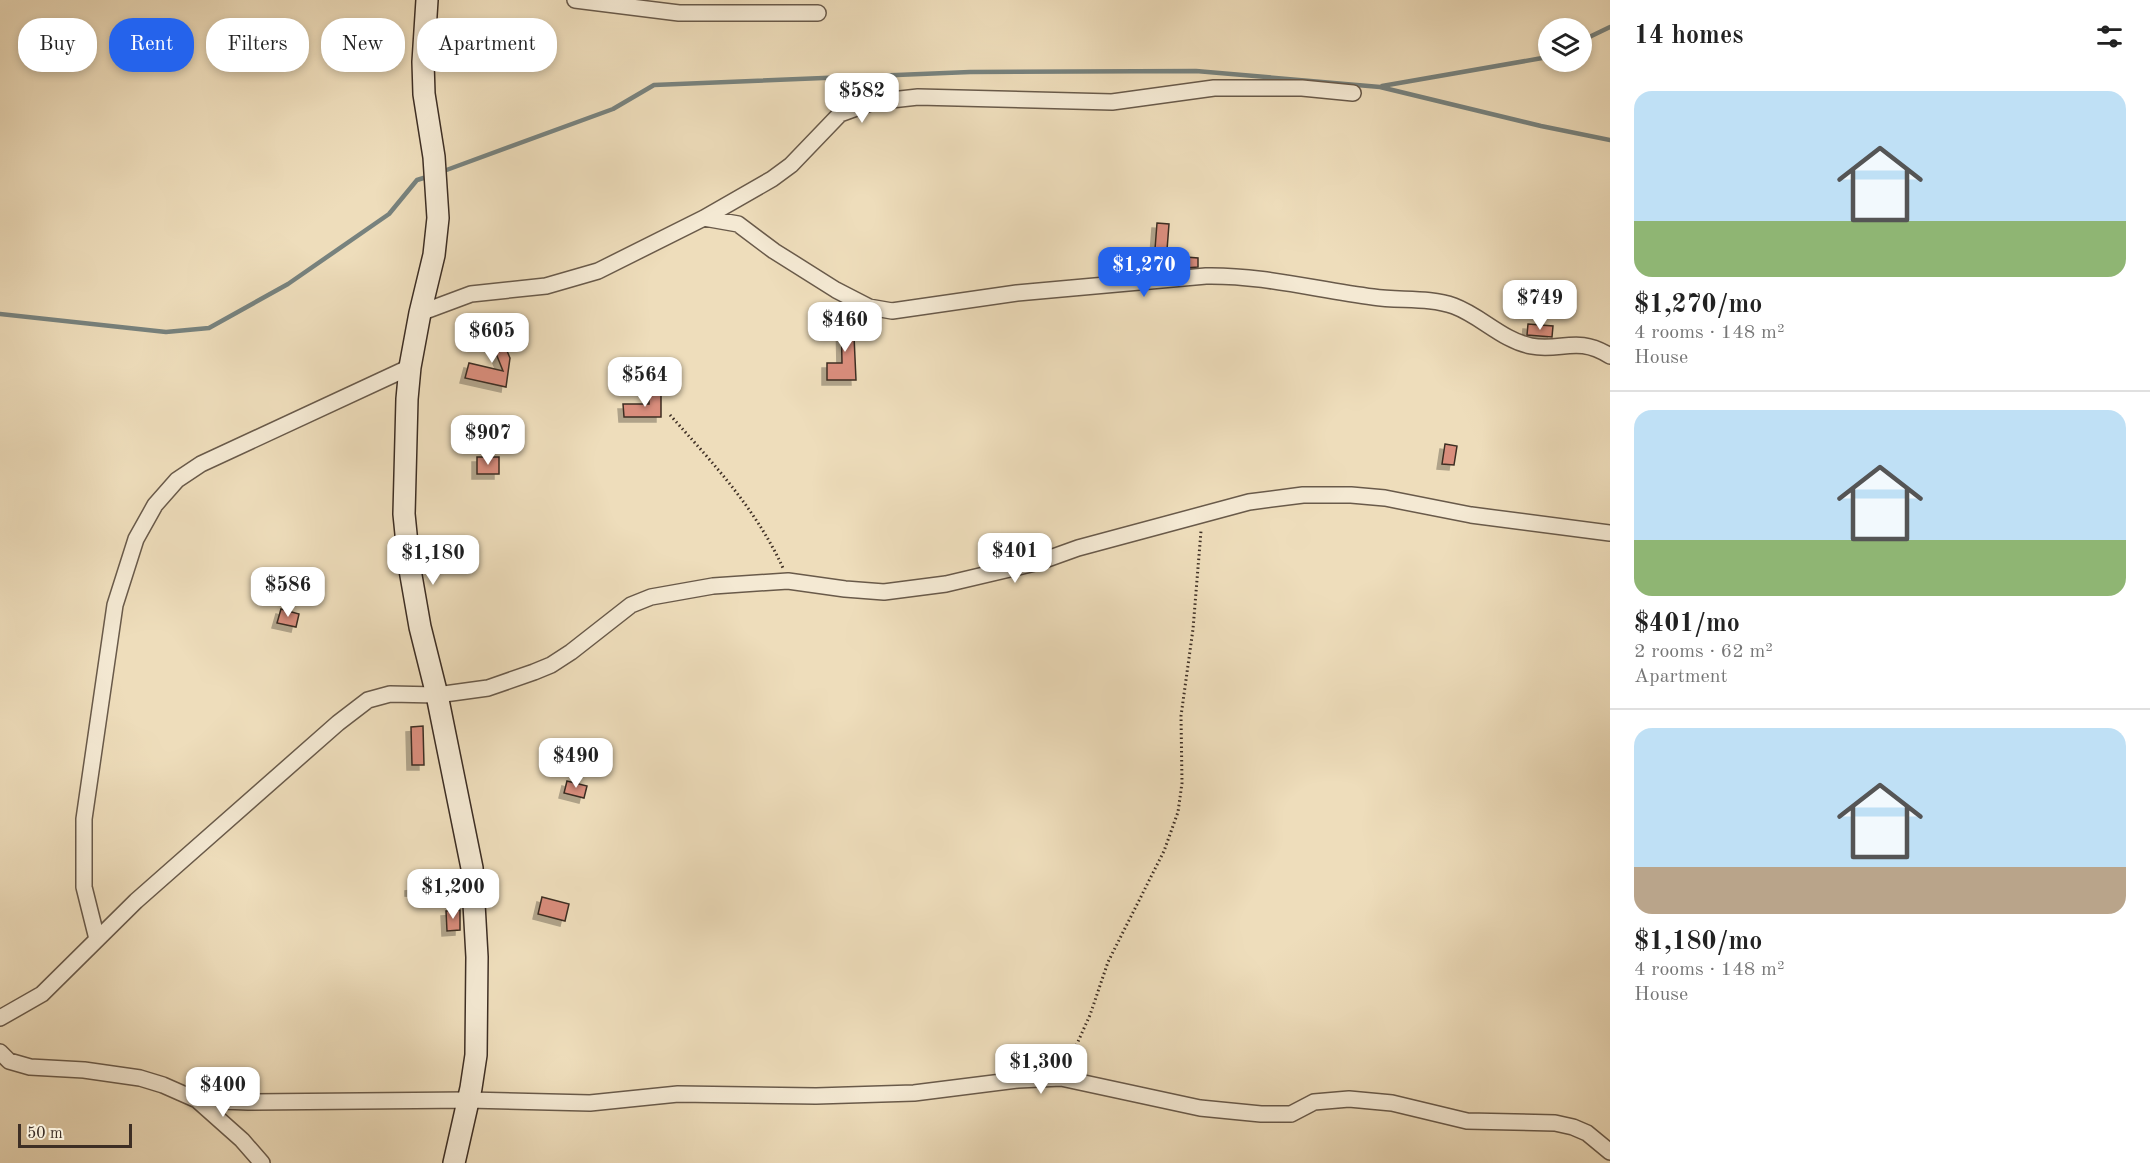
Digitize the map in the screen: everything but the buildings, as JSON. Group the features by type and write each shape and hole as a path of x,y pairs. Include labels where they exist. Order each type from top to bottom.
{"street":[{"path":"427,0 423,62 424,94 439,206 434,255 410,367 407,399 405,538 420,627 437,695 472,868 477,968 476,1054 454,1163"},
{"path":"575,0 680,13 818,13"},
{"path":"420,313 471,294 546,286 598,271 704,218 764,184 791,165 840,114 873,102 918,97 1112,102 1214,88 1302,88 1353,93"},
{"path":"704,218 738,224 774,251 869,308 892,311 1017,293 1235,275 1373,297 1442,303 1456,307 1518,342 1545,347 1580,345 1595,348 1610,356"},
{"path":"97,939 84,887 84,819 115,605 136,538 155,505 177,480 201,464 410,367"},
{"path":"0,1018 42,994 179,862 338,723 368,700 390,694 437,695 488,688 551,664 571,652 631,605 651,597 713,586 788,581 884,592 946,585 1039,562 1078,548 1249,502 1303,495 1385,498 1471,515 1610,532"},
{"path":"0,1052 9,1061 30,1067 84,1070 140,1078 163,1085 197,1100 242,1140 262,1163"},
{"path":"197,1100 248,1102 468,1100 590,1103 678,1094 716,1096 895,1094 952,1090 1018,1080 1061,1078 1200,1108 1261,1114 1291,1114 1314,1102 1349,1099 1392,1103 1467,1121 1555,1123 1587,1132 1610,1152"}],"path":[{"path":"670,415 740,495 759,522 788,581"},
{"path":"1061,1078 1090,1015 1108,962 1164,851 1178,812 1182,783 1181,716 1193,629 1203,514"}],"waterway":[{"path":"1592,36 1610,27"},
{"path":"1382,86 1538,59"},
{"path":"441,172 613,109 654,85 970,72 1196,71 1380,87 1541,126 1610,140"},
{"path":"0,314 166,332 209,328 288,284 389,214 417,180 430,176"}]}
